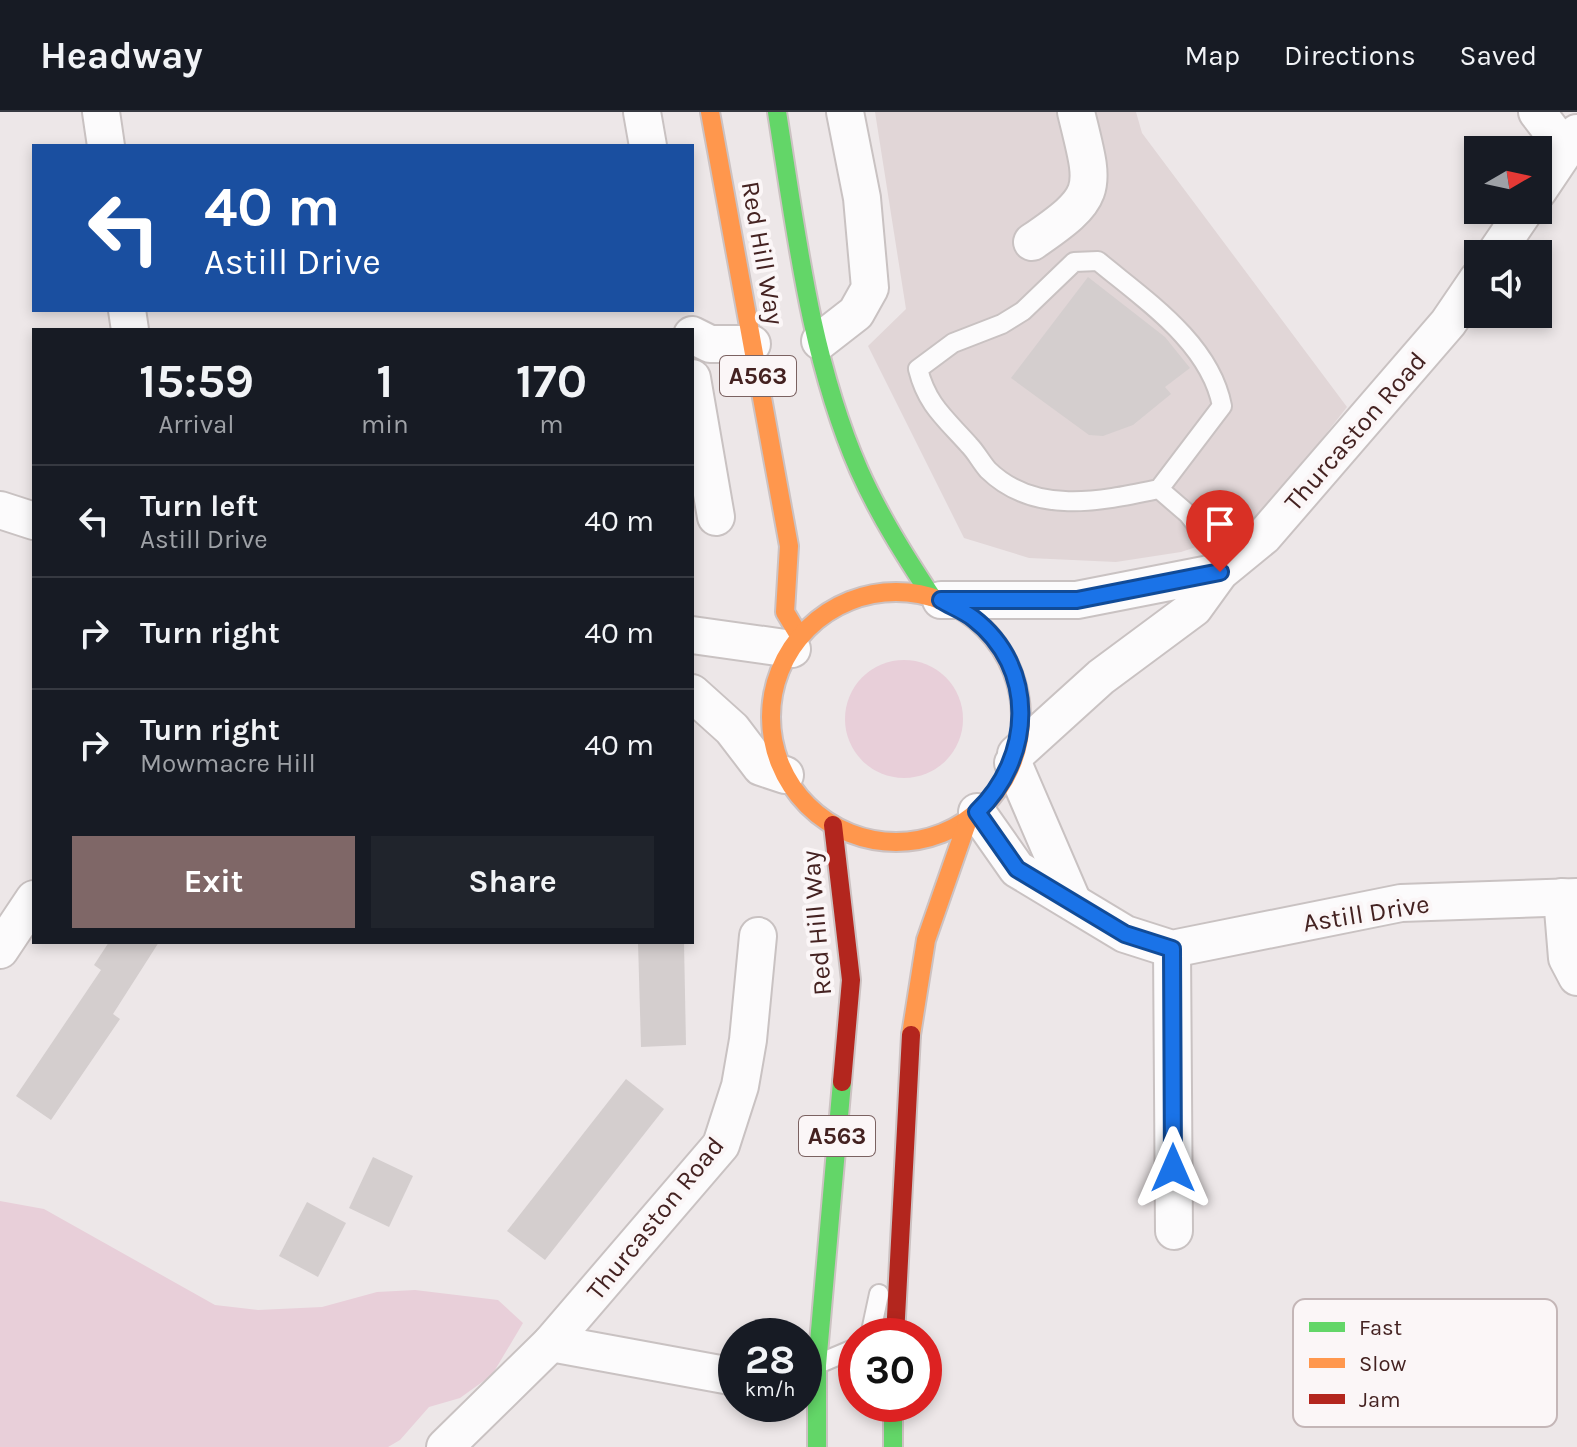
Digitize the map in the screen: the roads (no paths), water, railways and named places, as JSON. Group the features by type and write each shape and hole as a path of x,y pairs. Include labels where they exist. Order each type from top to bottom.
{"highway":[{"name":"Red Hill Way","path":"710,112 789,546 785,612 796,643"},
{"name":"Red Hill Way","path":"777,112 820,341 842,426 887,528 937,598"},
{"path":"895,592 937,598 974,619 991,637 1016,680 1022,717 1015,758 995,795 972,816 936,836 901,843 866,838 833,825 806,803 785,775 775,747 772,718 775,689 796,643 827,613 860,597 895,592"},
{"name":"A563","path":"896,1318 899,1210 911,1038 926,940 972,816"},
{"name":"Red Hill Way","path":"815,1318 851,980 833,825"},
{"name":"Red Hill Way","path":"815,1422 817,1447"},
{"path":"893,1422 893,1447"}],"street":[{"path":"101,112 106,144"},
{"path":"642,112 648,144"},
{"path":"820,341 856,313 870,288 862,198 845,112"},
{"path":"1032,242 1076,212 1089,186 1088,158 1076,112"},
{"path":"1537,112 1571,142 1552,170"},
{"name":"Thurcaston Road","path":"1224,569 1264,536 1448,323 1464,300"},
{"path":"694,336 710,344 752,344"},
{"path":"694,390 716,517"},
{"path":"0,510 32,520"},
{"path":"937,598 1077,600 1224,569"},
{"path":"1072,900 1015,758 1101,677 1194,608 1224,569"},
{"path":"694,635 796,643"},
{"path":"694,695 732,729 761,767 785,775"},
{"name":"Astill Drive","path":"972,816 1017,869 1125,934 1172,949 1401,903 1569,897 1567,958 1577,977"},
{"path":"0,950 32,902"},
{"name":"Thurcaston Road","path":"445,1447 551,1343 721,1145 740,1086 748,1040 758,936"},
{"path":"1172,949 1174,1231"},
{"path":"551,1343 718,1374"}],"lane":[{"path":"1098,261 1173,324 1217,381 1222,406 1159,489 1095,502 1055,501 1019,491 988,470 944,420 924,393 918,369 953,343 1002,324 1023,311 1074,262 1098,261"},
{"path":"1159,489 1188,514 1224,569"},
{"path":"874,1318 899,1210"}]}
